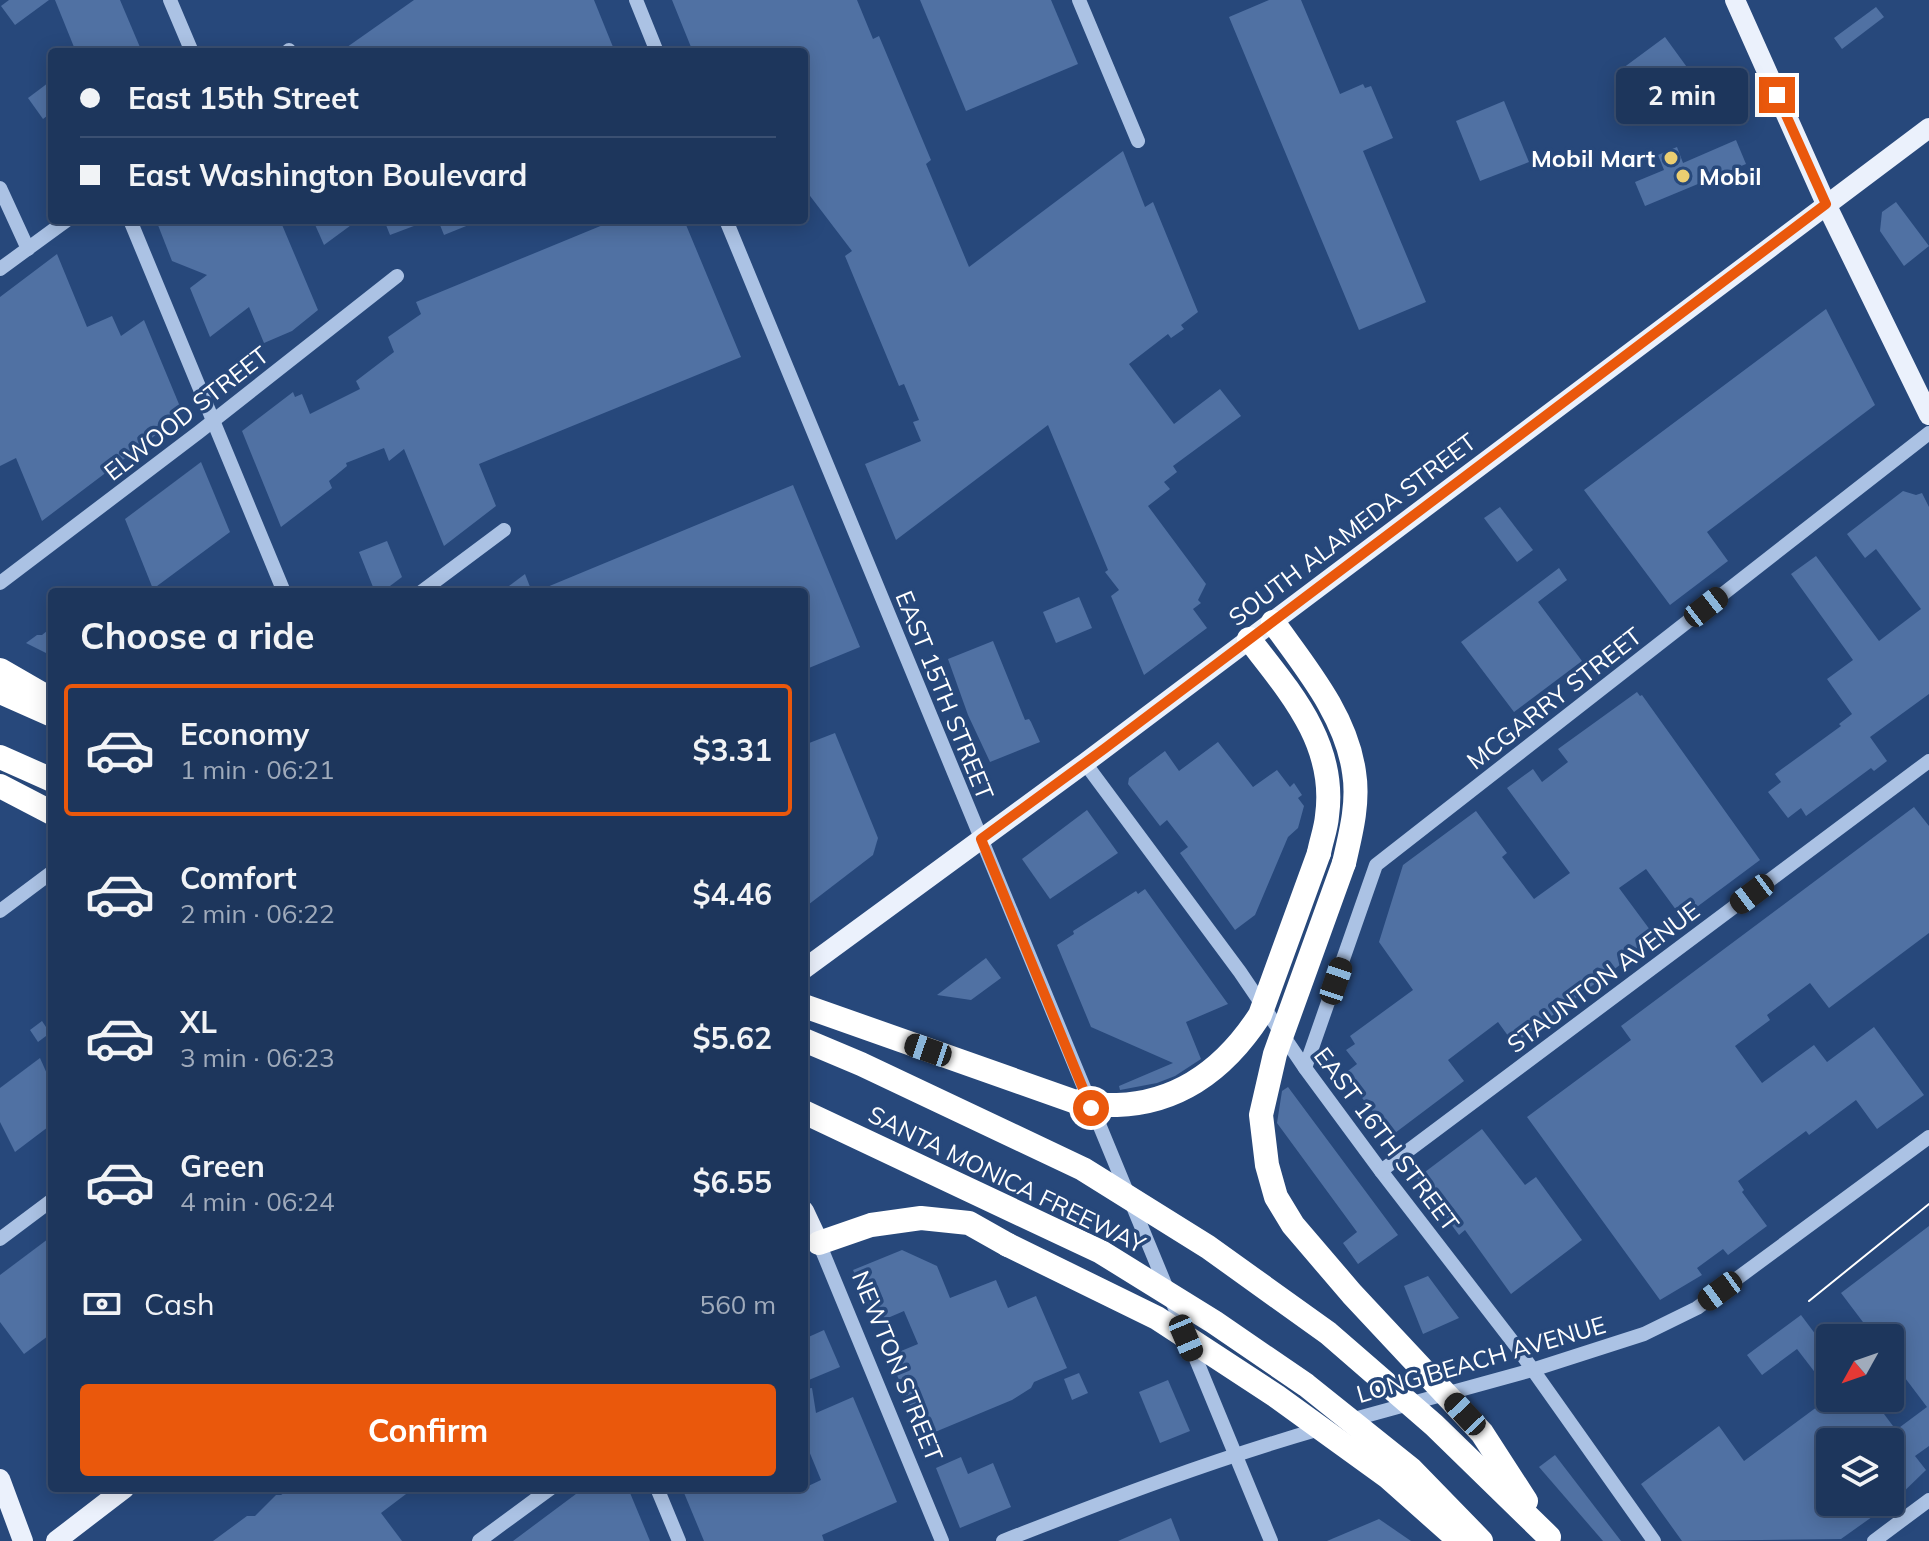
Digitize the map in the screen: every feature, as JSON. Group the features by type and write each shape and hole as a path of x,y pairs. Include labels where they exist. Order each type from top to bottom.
{"highway":[{"path":"1273,622 1334,712 1355,773 1355,815 1344,863 1275,1054 1261,1115 1267,1165 1276,1197 1293,1225 1352,1294 1482,1433 1551,1539"},
{"path":"808,1007 1073,1101 1117,1105 1160,1099 1191,1086 1215,1070 1231,1055 1260,1015 1319,853 1327,816 1328,794 1321,746 1300,705 1249,639"},
{"path":"0,670 48,698"},
{"path":"0,692 48,713"},
{"path":"0,757 48,778"},
{"path":"0,786 48,811"},
{"name":"SANTA MONICA FREEWAY","path":"808,1042 1083,1169 1208,1247 1328,1333 1434,1425 1551,1539"},
{"name":"SANTA MONICA FREEWAY","path":"808,1114 1101,1252 1214,1322 1306,1385 1411,1469 1481,1541"},
{"path":"819,1243 871,1225 921,1218 969,1223 1157,1318 1276,1396 1388,1477 1460,1541"}],"main road":[{"path":"1735,0 1826,204 1924,392 1929,415"},
{"name":"SOUTH ALAMEDA STREET","path":"808,966 1085,763 1929,128"},
{"name":"NEWTON STREET","path":"808,1220 819,1243"},
{"path":"0,1479 23,1541"},
{"path":"56,1541 120,1492"}],"street":[{"path":"170,0 190,48"},
{"path":"636,0 655,48"},
{"path":"1079,0 1138,141"},
{"path":"0,188 28,249"},
{"path":"0,269 62,224"},
{"path":"132,224 282,588"},
{"name":"EAST 15TH STREET","path":"728,224 1271,1541"},
{"name":"ELWOOD STREET","path":"0,583 397,276"},
{"name":"MCGARRY STREET","path":"1305,1068 1376,865 1929,433"},
{"path":"426,588 504,530"},
{"name":"STAUNTON AVENUE","path":"1381,1171 1929,761"},
{"name":"EAST 16TH STREET","path":"1085,763 1240,972 1305,1068 1532,1370 1654,1541"},
{"path":"0,911 48,875"},
{"name":"LONG BEACH AVENUE","path":"1003,1541 1234,1453 1532,1370 1644,1334 1697,1308 1929,1137"},
{"path":"0,1239 48,1203"},
{"name":"NEWTON STREET","path":"819,1243 942,1541"},
{"path":"479,1541 546,1492"},
{"path":"659,1492 679,1541"},
{"path":"1874,1541 1929,1500"}],"building":[{"path":"9,0 49,0 15,25 1,6"},
{"path":"55,0 120,0 140,48 74,48"},
{"path":"414,0 594,0 613,48 346,48"},
{"path":"672,0 857,0 873,39 879,36 931,160 926,164 969,267 1123,151 1145,207 1153,202 1198,312 1181,325 1184,329 1171,338 1168,334 1129,364 1174,424 1220,389 1241,416 1173,466 1177,472 1164,482 1170,489 1148,506 1206,584 1198,600 1201,603 1193,609 1207,628 1144,675 1111,596 1119,590 1105,572 1108,570 1048,425 896,540 865,464 921,441 913,422 919,420 904,384 899,386 845,256 852,251 808,193 808,48 691,48"},
{"path":"920,0 1051,0 1078,64 966,111"},
{"path":"1269,0 1301,0 1340,94 1363,84 1365,88 1371,86 1393,138 1363,151 1426,302 1359,330 1229,17"},
{"path":"1876,7 1884,17 1842,49 1834,38"},
{"path":"1665,37 1689,70 1669,85 1678,109 1652,121 1643,101 1619,71"},
{"path":"48,83 48,115 43,119 28,98"},
{"path":"1504,101 1529,162 1480,181 1456,121"},
{"name":"Mobil","path":"1736,140 1746,164 1645,206 1635,182 1664,170 1658,155 1677,147 1683,163"},
{"path":"1896,202 1929,246 1904,266 1880,231 1882,212"},
{"path":"158,224 282,224 318,310 292,331 264,343 249,307 210,337 190,288 207,275 172,261"},
{"path":"315,224 353,224 324,245"},
{"path":"386,224 419,224 390,235"},
{"path":"440,224 471,224 444,235"},
{"path":"605,224 686,224 741,357 479,464 496,506 444,546 404,449 389,461 384,448 346,463 347,466 329,481 332,488 281,527 242,431 293,392 295,397 302,394 310,414 360,389 356,381 394,352 388,337 421,314 416,302"},
{"path":"57,254 87,327 112,316 121,336 144,320 181,409 155,428 157,434 42,521 16,458 0,466 0,297"},
{"path":"1826,309 1875,405 1707,532 1728,561 1670,605 1584,490"},
{"path":"201,462 230,532 153,588 125,519"},
{"path":"793,485 860,647 808,668 808,588 545,588"},
{"path":"1903,491 1916,495 1922,493 1929,507 1929,694 1870,737 1887,761 1874,771 1871,768 1806,816 1801,808 1788,818 1768,792 1781,782 1775,774 1841,726 1839,724 1852,714 1827,679 1853,660 1791,574 1816,556 1879,641 1921,609 1876,549 1865,558 1847,534"},
{"path":"1500,507 1533,550 1517,562 1484,518"},
{"path":"387,541 402,577 387,588 373,588 359,552"},
{"path":"1559,568 1567,580 1538,602 1582,661 1514,712 1461,642"},
{"path":"525,574 530,588 506,588"},
{"path":"1079,597 1092,628 1056,643 1043,612"},
{"path":"48,630 48,654 26,643"},
{"path":"993,641 1025,720 1029,719 1040,742 990,762 968,715 948,659"},
{"path":"1637,692 1760,860 1682,918 1646,869 1619,888 1656,938 1514,1044 1498,1022 1448,1060 1464,1081 1391,1136 1344,1074 1357,1064 1346,1050 1355,1044 1350,1036 1413,990 1379,942 1403,865 1476,811 1507,853 1502,857 1534,899 1570,873 1507,788 1533,769 1542,782 1568,762 1558,749"},
{"path":"835,733 878,838 873,855 808,905 808,743"},
{"path":"1218,742 1253,787 1277,770 1290,787 1294,783 1302,795 1298,798 1304,806 1298,828 1288,837 1255,915 1235,930 1180,853 1188,847 1167,820 1160,826 1128,784 1129,778 1165,751 1179,771"},
{"path":"1914,807 1929,826 1929,933 1829,1008 1810,983 1767,1015 1770,1020 1735,1046 1762,1083 1814,1045 1827,1062 1874,1027 1924,1095 1877,1129 1856,1100 1809,1135 1806,1131 1738,1181 1744,1190 1742,1192 1767,1226 1728,1255 1723,1249 1697,1268 1702,1275 1660,1300 1527,1117 1631,1040 1621,1026"},
{"path":"1087,810 1118,853 1050,899 1022,859"},
{"path":"1145,889 1228,1004 1186,1022 1201,1059 1175,1076 1157,1083 1120,1090 1119,1086 1173,1063 1091,1027 1057,945 1074,934 1073,931 1136,891 1138,894"},
{"path":"986,958 1001,978 971,1000 937,995"},
{"path":"42,1021 48,1034 38,1042 30,1030"},
{"path":"40,1058 48,1076 48,1127 15,1152 0,1122 0,1088"},
{"path":"1288,1087 1398,1235 1358,1264 1343,1243 1357,1232 1277,1123 1282,1091"},
{"path":"1482,1129 1525,1185 1536,1177 1582,1240 1511,1294 1465,1230 1459,1235 1417,1178"},
{"path":"1929,1226 1929,1446 1915,1456 1926,1470 1904,1491 1904,1428 1899,1428 1927,1407 1904,1377 1904,1324 1864,1324 1841,1293"},
{"path":"48,1239 48,1336 24,1354 0,1322 0,1275"},
{"path":"902,1250 937,1266 950,1298 996,1280 1008,1308 1036,1296 1067,1368 1034,1382 1031,1388 1012,1400 923,1437 889,1356 918,1344 904,1311 876,1323 853,1270"},
{"path":"1428,1276 1459,1318 1423,1334 1404,1286"},
{"path":"1801,1315 1816,1335 1816,1374 1797,1349 1762,1375 1747,1355"},
{"path":"824,1330 840,1367 808,1380 808,1337"},
{"path":"1079,1373 1088,1393 1072,1400 1064,1379"},
{"path":"1168,1380 1190,1431 1160,1443 1139,1392"},
{"path":"808,1388 812,1388 816,1413 853,1397 897,1502 822,1535 824,1541 704,1541 684,1492 808,1492 808,1486 821,1480 808,1451"},
{"path":"1816,1408 1816,1412 1882,1412 1894,1428 1816,1428 1816,1516 1873,1516 1841,1539 1682,1541 1641,1484 1719,1426 1744,1461"},
{"path":"1555,1455 1621,1541 1603,1541 1539,1467"},
{"path":"961,1457 968,1474 993,1463 1011,1507 960,1528 936,1468"},
{"path":"285,1492 409,1492 381,1513 402,1541 213,1541 247,1516 255,1516 276,1495"},
{"path":"579,1492 630,1492 650,1541 513,1541"},
{"path":"1171,1518 1180,1541 1118,1541"},
{"path":"1379,1519 1411,1541 1327,1541"}],"tram line":[{"path":"1809,1301 1929,1204"}],"place":[{"name":"Mobil Mart","path":"1671,158"},
{"name":"Mobil","path":"1683,176"}],"route":[{"path":"1091,1108 981,839 1826,204 1777,95"}]}
